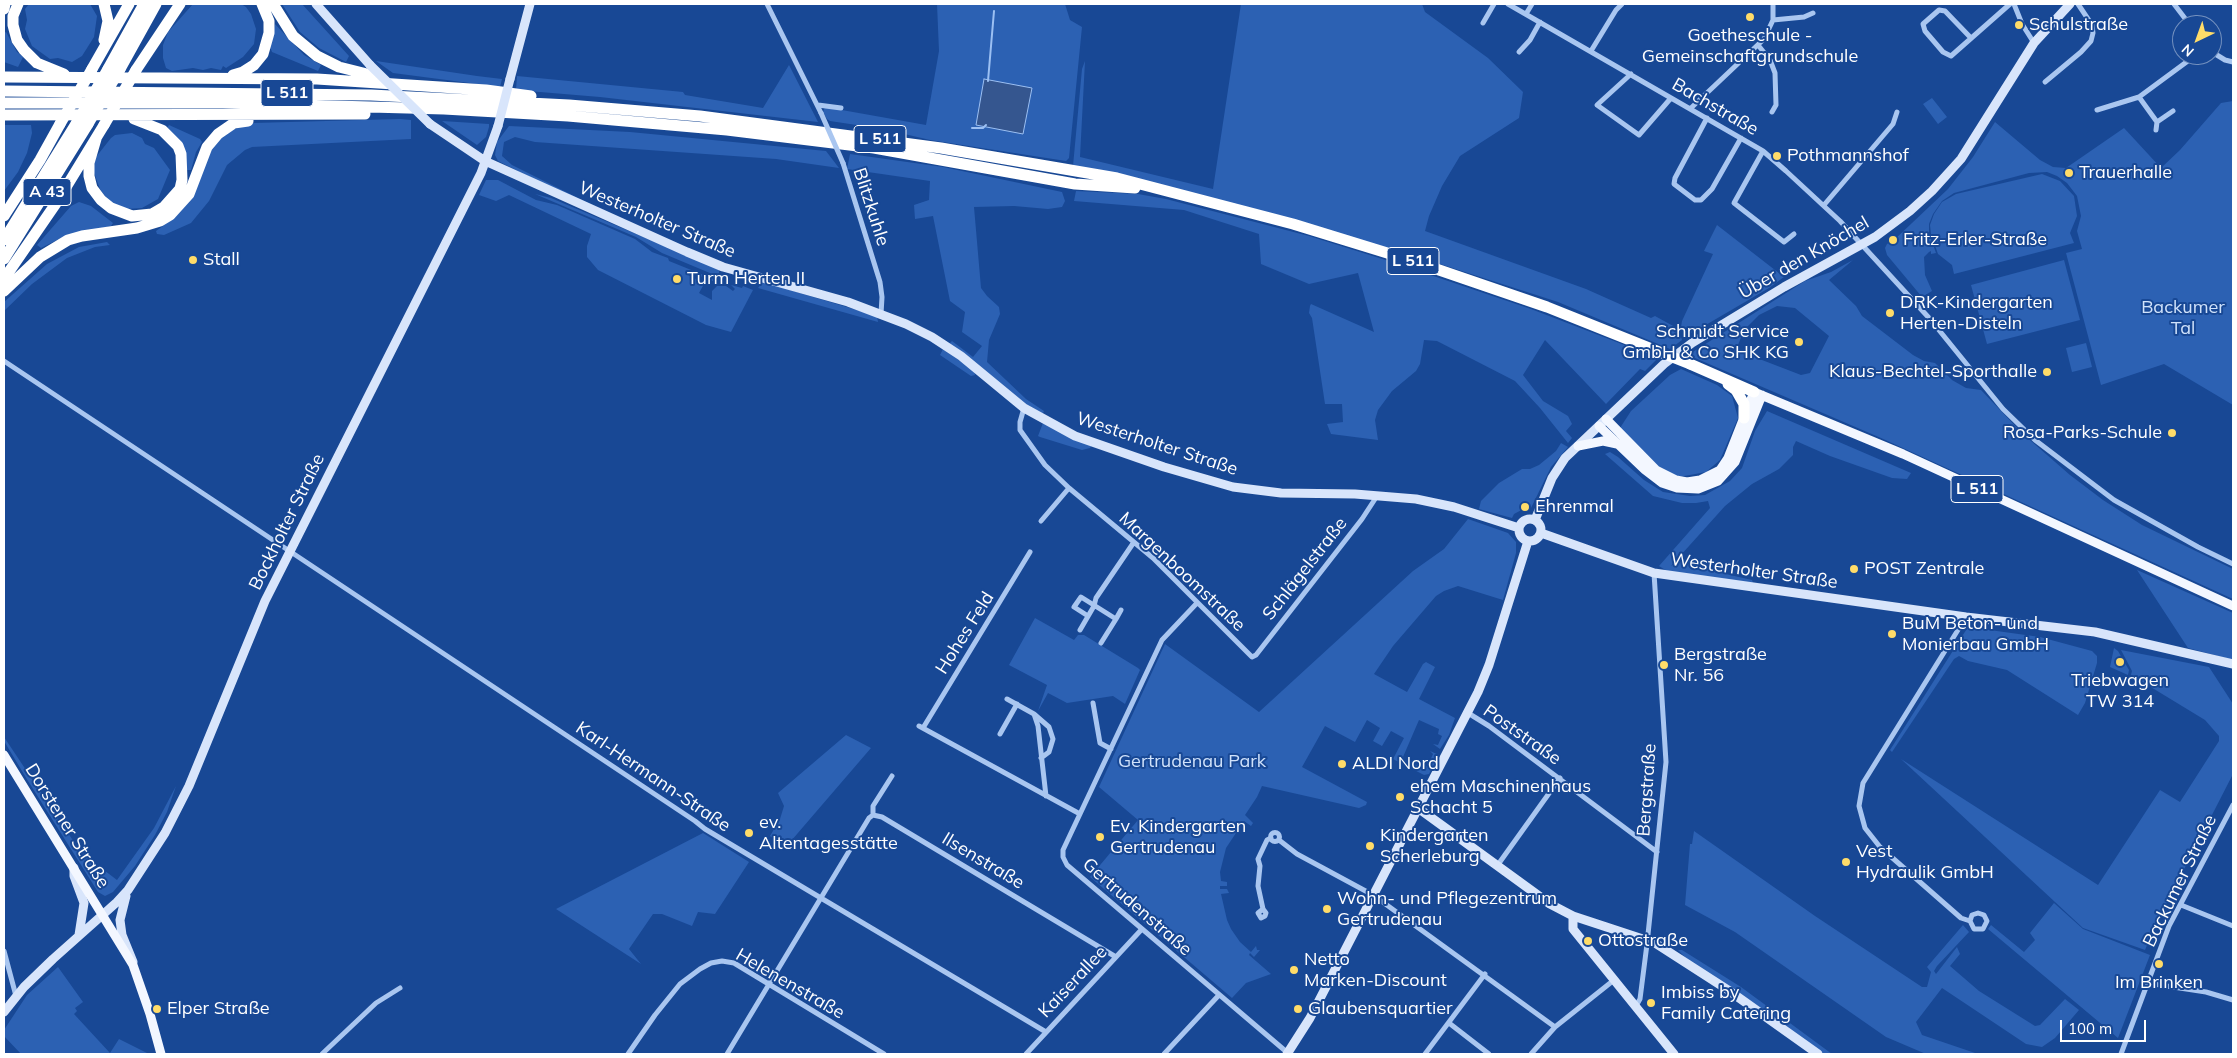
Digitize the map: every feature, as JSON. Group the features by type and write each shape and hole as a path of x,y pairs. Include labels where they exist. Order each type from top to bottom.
{"highway":[{"path":"4,9 6,4"},
{"path":"18,4 13,16 13,25 17,40 24,50 37,64 77,78"},
{"path":"101,52 108,22 104,4"},
{"path":"4,216 60,124 129,4"},
{"name":"A 43","path":"4,240 76,124 144,4"},
{"name":"A 43","path":"4,259 88,124 156,4"},
{"path":"148,50 171,4"},
{"path":"4,279 57,202 148,50 180,4"},
{"path":"211,79 243,72 254,65 263,54 268,42 269,21 262,4"},
{"path":"273,4 293,36 317,56 339,66 362,73 425,86"},
{"path":"4,77 317,79 486,90 538,97 570,105"},
{"name":"L 511","path":"4,91 361,95 570,105 700,116 891,141 1116,178 1293,224 1410,260 1547,308 1758,393"},
{"name":"L 511","path":"4,102 222,103 444,109 568,116 727,130 874,148 1074,184 1129,187 1169,192"},
{"path":"4,116 429,114 444,109"},
{"path":"96,139 89,176 92,188 111,208 132,216 152,214 171,201 180,189 182,180 182,154 178,146 155,126 117,116"},
{"path":"4,291 40,257 68,240 82,236 137,228 160,221 170,215 190,194 207,147 218,134 234,124 269,119 276,116"},
{"path":"4,205 52,137"},
{"name":"L 511","path":"1714,375 1730,385 1740,396 1744,404 1744,418"}],"main road":[{"path":"1606,419 1656,470 1666,476 1686,482 1700,480 1720,470 1728,458 1744,418 1758,393"},
{"path":"1599,426 1644,470 1662,483 1688,490 1709,486 1726,474 1735,462 1758,393"},
{"name":"L 511","path":"1758,393 1903,454 2233,606"},
{"path":"1578,446 1603,441 1617,444"},
{"name":"Dorstener Straße","path":"4,755 104,914 133,965 148,1006 161,1054"}],"street":[{"name":"Westerholter Straße","path":"316,4 370,65 430,124 485,161 620,223 723,267 848,302 906,324 946,346 1024,408 1075,436 1224,485 1264,492 1377,496 1436,502 1519,528"},
{"name":"Bockholter Straße","path":"4,1012 16,996 128,890 165,833 189,786 266,601 485,161 498,126 530,4"},
{"name":"Blitzkuhle","path":"767,4 818,105 843,163 880,282 882,297 881,314"},
{"path":"1483,23 1494,4"},
{"name":"Bachstraße","path":"1508,4 1763,151 1824,205 1862,245"},
{"path":"1526,14 1532,4"},
{"path":"1591,51 1616,10 1622,4"},
{"path":"1691,108 1764,39 1773,20 1773,4"},
{"path":"1970,37 1945,11 1939,10 1923,24 1925,31 1946,55 1952,56 1970,37 2012,4 2034,43"},
{"name":"Über den Knöchel","path":"1536,520 1557,469 1578,446 1664,364 1692,343 1784,287 1862,245 1910,211 1951,171 2034,43 2070,4"},
{"path":"2045,82 2081,52 2091,41 2092,25 2078,4"},
{"path":"2174,4 2182,15"},
{"path":"1773,20 1804,17 1813,13"},
{"path":"1519,52 1530,40 1540,22"},
{"path":"1758,45 1770,60 1775,73 1776,105 1772,112"},
{"path":"2097,110 2139,97 2182,65"},
{"path":"1631,74 1597,105 1640,135 1671,98"},
{"path":"2139,97 2157,122 2156,130"},
{"path":"818,105 840,108"},
{"path":"2157,122 2173,111"},
{"path":"1824,205 1893,124 1897,112"},
{"path":"1707,118 1675,178 1674,184 1695,200 1701,200 1712,189 1740,138"},
{"path":"1763,151 1734,204 1784,242 1794,234"},
{"path":"1862,245 1930,319 2007,414 2035,440 2114,500 2198,547 2233,564"},
{"name":"Karl-Hermann-Straße","path":"4,361 695,821 705,830 1046,1032"},
{"name":"Margenboomstraße","path":"1024,408 1020,430 1045,465 1069,488 1172,576 1252,657"},
{"path":"1041,521 1069,488"},
{"name":"Schlägelstraße","path":"1252,657 1256,655 1362,519 1377,496"},
{"path":"1528,519 1536,520 1540,524 1541,533 1538,539 1528,541 1522,538 1519,528 1528,519"},
{"name":"Westerholter Straße","path":"1541,533 1654,573 1966,617 2106,634 2233,664"},
{"path":"1288,1054 1310,1018 1468,713 1489,665 1528,541"},
{"path":"1080,630 1105,585 1134,542"},
{"name":"Hohes Feld","path":"1030,552 921,727 1080,814"},
{"name":"Bergstraße","path":"1636,1006 1640,999 1666,762 1654,573"},
{"path":"1088,616 1074,608 1080,597 1116,619"},
{"name":"Gertrudenstraße","path":"1197,603 1162,640 1063,850 1064,861 1288,1054"},
{"path":"1101,643 1121,610"},
{"path":"1966,617 1863,783 1859,806 1865,828 1872,840 1961,918 1970,921"},
{"path":"1007,699 1034,714 1049,726 1053,739 1049,752 1041,758"},
{"path":"1093,703 1100,744 1111,749"},
{"path":"1000,734 1017,704"},
{"name":"Poststraße","path":"1468,713 1489,726 1560,778 1657,852"},
{"path":"1034,714 1038,726 1046,796"},
{"path":"727,1054 869,818 873,815 873,806 892,776"},
{"path":"1497,866 1560,778"},
{"name":"Backumer Straße","path":"2121,1054 2169,926 2233,806"},
{"path":"1418,808 1543,900 1573,916 1647,939 1728,990 1818,1054"},
{"name":"Ilsenstraße","path":"873,815 882,817 1116,957"},
{"path":"1263,909 1258,886 1260,866 1258,859 1264,845 1271,838 1274,841 1279,840 1297,854 1373,894 1555,1027"},
{"path":"74,866 74,876 84,903 79,936"},
{"path":"128,890 122,906 120,920 122,935 133,965"},
{"path":"2181,905 2233,926"},
{"path":"1573,916 1573,929 1674,1054"},
{"name":"Kaiserallee","path":"1026,1054 1142,929"},
{"path":"4,951 16,996"},
{"name":"Helenenstraße","path":"628,1054 655,1015 680,984 700,969 711,963 722,961 734,963 874,1052 884,1054"},
{"path":"1425,1054 1485,974"},
{"path":"1532,1054 1555,1027 1614,980"},
{"path":"2147,983 2206,992 2233,1000"},
{"path":"322,1054 376,1004 400,988"},
{"path":"1164,1054 1219,995"},
{"path":"1449,1023 1489,1054"}],"green space":[{"path":"29,4 90,4 97,16 94,37 82,56 72,62 58,58 50,59 32,46 25,29 27,20 25,9"},
{"path":"193,4 241,4 246,7 251,14 256,29 254,44 243,57 226,68 223,66 221,70 193,68 172,71 166,68 163,58 163,45 168,32"},
{"path":"282,4 302,4 349,56 346,62 319,48 300,32"},
{"path":"937,4 1065,4 1070,20 1082,27 1069,158 1066,161 930,140 827,119 823,112 825,107 926,125 939,51"},
{"path":"1241,4 1422,4 1425,12 1488,58 1523,92 1519,118 1460,156 1442,186 1429,216 1425,231 1586,289 1651,318 1655,316 1675,327 1679,331 1682,340 1670,349 1558,302 1412,255 1073,166 1082,69 1085,61 1080,157 1213,189"},
{"path":"275,24 304,55 321,65 318,71 272,52 270,47"},
{"path":"6,32 17,52 23,57 18,67 4,62 4,33"},
{"path":"376,61 502,79 500,87 393,73"},
{"path":"789,65 818,122 600,97 516,90 517,76 683,92 685,95 763,108"},
{"path":"1932,98 1947,117 1938,124 1923,104"},
{"name":"Backumer Tal","path":"2233,101 2233,405 2164,364 2101,385 2066,253 2082,249 2077,231 2081,216 2077,196 2067,183 2057,176 2047,172 2029,173 1954,193 1942,201 1929,224 1929,233 1936,253 1931,254 1931,251 1924,257 1925,275 1932,291 1922,297 1887,255 1885,248 1887,244 1894,240 1948,189 1973,157 1995,122 2040,160 2053,167 2066,168 2124,128 2161,168 2180,150 2221,103"},
{"path":"411,120 411,139 252,147 245,150 227,165 209,201 191,223 164,235 157,234 156,231 163,226 212,146 229,131 253,123"},
{"path":"442,121 489,124 489,127 486,137 477,145"},
{"path":"4,125 31,125 32,133 27,153 18,172 4,191"},
{"path":"169,125 200,139 202,142 196,152 191,170 187,170 183,145 167,128"},
{"path":"509,126 630,132 826,151 839,168 776,159 535,142 515,137 504,142 502,156 512,165 596,207 596,210 498,161 495,155 497,142"},
{"path":"132,133 142,138 145,144 154,148 170,170 158,199 142,208 126,209 119,208 107,199 100,189 93,170 96,157 111,138 115,135"},
{"path":"850,154 943,167 1062,192 1065,201 1062,207 1048,209 1014,206 974,207 981,288 999,307 1000,314 989,340 987,362 1026,399 1044,411 1043,413 1039,413 1020,401 949,344 952,341 973,357 982,346 962,332 965,312 950,301 933,216 915,219 914,205 929,200 930,181 847,169"},
{"path":"2042,174 2060,181 2074,196 2077,216 2070,233 2074,243 1954,274 1952,265 1938,254 1931,234 1930,225 1934,214 1942,202 1956,194"},
{"path":"486,180 498,180 536,200 557,205 635,239 652,252 668,258 669,261 716,280 715,282 690,272 688,275 704,284 699,293 712,300 712,291 717,286 726,286 733,291 735,289 731,285 742,288 743,286 753,290 731,332 706,325 598,270 587,257 587,246 591,234 509,195 496,201 479,195"},
{"path":"1076,191 1138,194 1166,199 1309,236 1531,309 1658,358 1645,371 1640,369 1606,404 1545,340 1523,375 1543,401 1568,416 1572,424 1566,431 1572,438 1568,443 1515,381 1437,341 1424,340 1420,364 1416,371 1392,391 1378,410 1375,420 1378,440 1331,434 1327,424 1343,422 1342,404 1325,404 1312,318 1309,313 1310,306 1311,304 1374,332 1358,273 1309,284 1261,264 1259,234 1184,210 1074,201"},
{"path":"535,194 551,198 719,269 719,275 717,276 662,253 636,237"},
{"path":"79,202 91,206 113,223 111,226 61,238 41,248 37,245 71,206"},
{"path":"1717,225 1784,277 1769,288 1689,333 1681,327 1682,321 1713,254 1704,251"},
{"path":"107,242 110,245 95,247 67,258 32,284 4,311 4,302 47,264 79,247"},
{"path":"1853,260 1829,280 1856,306 1862,316 1913,355 1924,361 1935,363 1952,380 1966,388 1981,390 2023,434 2070,475 2103,500 2142,525 2233,569 2233,599 1881,438 1688,355 1805,281 1831,272","holes":["1777,306 1795,308 1829,336 1810,373 1801,375 1736,350 1744,330 1759,315"]},
{"path":"2064,260 2080,320 1987,344 1971,285"},
{"path":"763,282 877,316 878,322 758,288"},
{"path":"2086,343 2092,367 2072,372 2066,348"},
{"path":"943,349 974,370 975,375 971,376 940,355"},
{"path":"1681,369 1717,385 1732,396 1738,418 1720,460 1706,472 1679,477 1660,470 1620,428 1631,411 1670,375"},
{"path":"1767,411 1911,473 1907,479 1892,478 1830,456 1796,441 1793,447 1793,455 1779,469 1752,484 1725,506 1671,566 1680,561 1708,570 1752,580 1753,583 1667,571 1659,566 1710,508 1708,501 1682,503 1653,496 1605,454 1610,452 1618,457 1644,480 1663,492 1690,496 1705,495 1730,481 1742,468 1755,431"},
{"path":"1043,423 1091,446 1090,448 1082,450 1038,436"},
{"path":"1561,443 1568,447 1551,467 1531,508 1527,507 1514,514 1512,518 1479,509 1481,501 1499,483 1522,469 1530,469 1539,465 1556,451"},
{"name":"Gertrudenau Park","path":"1468,519 1508,533 1516,542 1516,553 1503,600 1458,586 1444,591 1436,596 1393,646 1374,674 1407,692 1423,664 1426,662 1435,667 1419,699 1455,718 1449,735 1440,749 1433,744 1438,745 1442,736 1438,734 1439,729 1419,720 1403,757 1405,760 1423,768 1428,765 1433,754 1430,751 1439,755 1429,774 1424,775 1393,759 1404,738 1391,731 1382,746 1373,741 1380,728 1367,720 1355,742 1325,726 1302,767 1367,802 1366,805 1359,808 1262,786 1245,815 1253,823 1251,826 1244,821 1226,848 1220,872 1221,881 1227,882 1227,886 1220,886 1220,889 1227,889 1229,893 1221,894 1231,929 1240,942 1251,952 1256,946 1257,950 1260,950 1254,957 1250,953 1249,955 1271,974 1246,983 1232,998 1090,877 1138,820 1099,787 1165,644 1259,712 1413,571 1444,549"},
{"path":"2137,570 2233,613 2233,660 2188,648"},
{"path":"1035,618 1074,640 1078,635 1084,635 1138,668 1140,670 1125,704 1113,696 1067,703 1048,693 1038,711 1047,685 1009,665"},
{"path":"1968,627 2040,637 2092,651 2097,656 2097,663 2085,703 2078,715 2007,670 1968,661 1959,656 1954,659 1892,752 1890,750"},
{"path":"2114,648 2118,651 2129,670 2128,675 2110,667"},
{"path":"2121,650 2209,667 2233,704 2233,774 2158,920 2145,950 2083,928 1901,759 2098,885 2160,790 2180,802 2219,741 2219,736 2205,720 2131,675 2132,671"},
{"path":"846,735 871,748 785,848 770,836 780,819 784,806 778,793"},
{"path":"4,737 74,842 88,858 117,880 154,828 176,786 167,812 155,835 135,866 113,892 105,896 98,892 28,781 4,741"},
{"path":"1694,831 1815,916 1922,987 1927,987 1931,972 1927,967 1963,925 1969,932 1937,966 1934,971 1936,974 1957,947 1960,954 1950,966 1979,991 2035,1026 2040,1025 2065,999 2079,1010 2055,1038 2042,1047 2026,1044 1942,988 1916,1022 1922,1035 1978,1054 1926,1054 1886,1037 1735,932 1685,905 1690,844 1692,844"},
{"path":"703,833 749,862 715,914 698,912 692,926 662,914 653,914 629,949 641,964 556,909"},
{"path":"2054,903 2083,929 2150,955 2118,1038 1988,929 1991,925 2024,952 2035,940 2030,933"},
{"path":"1678,950 1682,950 1741,987 1832,1054 1823,1054 1755,1004 1690,962"},
{"path":"58,967 83,1002 75,1008 77,1011 74,1014 110,1053 119,1039 149,1054 21,1054 4,1036 4,1030 27,995"}],"shaded area":[{"path":"984,79 1032,88 1023,134 976,125"}],"waterway":[{"path":"988,81 994,11"},
{"path":"972,128 983,128 986,125"}],"place":[{"name":"Goetheschule - Gemeinschaftgrundschule","path":"1750,17"},
{"name":"Schulstraße","path":"2019,25"},
{"name":"Pothmannshof","path":"1777,156"},
{"name":"Trauerhalle","path":"2069,173"},
{"name":"Fritz-Erler-Straße","path":"1893,240"},
{"name":"Stall","path":"193,260"},
{"name":"Turm Herten II","path":"677,279"},
{"name":"DRK-Kindergarten Herten-Disteln","path":"1890,313"},
{"name":"Schmidt Service GmbH & Co SHK KG","path":"1799,342"},
{"name":"Klaus-Bechtel-Sporthalle","path":"2047,372"},
{"name":"Rosa-Parks-Schule","path":"2172,433"},
{"name":"Ehrenmal","path":"1525,507"},
{"name":"POST Zentrale","path":"1854,569"},
{"name":"BuM Beton- und Monierbau GmbH","path":"1892,634"},
{"name":"Triebwagen TW 314","path":"2120,662"},
{"name":"Bergstraße Nr. 56","path":"1664,665"},
{"name":"ALDI Nord","path":"1342,764"},
{"name":"ehem Maschinenhaus Schacht 5","path":"1400,797"},
{"name":"ev. Altentagesstätte","path":"749,833"},
{"name":"Ev. Kindergarten Gertrudenau","path":"1100,837"},
{"name":"Kindergarten Scherleburg","path":"1370,846"},
{"name":"Vest Hydraulik GmbH","path":"1846,862"},
{"name":"Wohn- und Pflegezentrum Gertrudenau","path":"1327,909"},
{"name":"Ottostraße","path":"1588,941"},
{"name":"Im Brinken","path":"2159,964"},
{"name":"Netto Marken-Discount","path":"1294,970"},
{"name":"Imbiss by Family Catering","path":"1651,1003"},
{"name":"Elper Straße","path":"157,1009"},
{"name":"Glaubensquartier","path":"1298,1009"}]}
